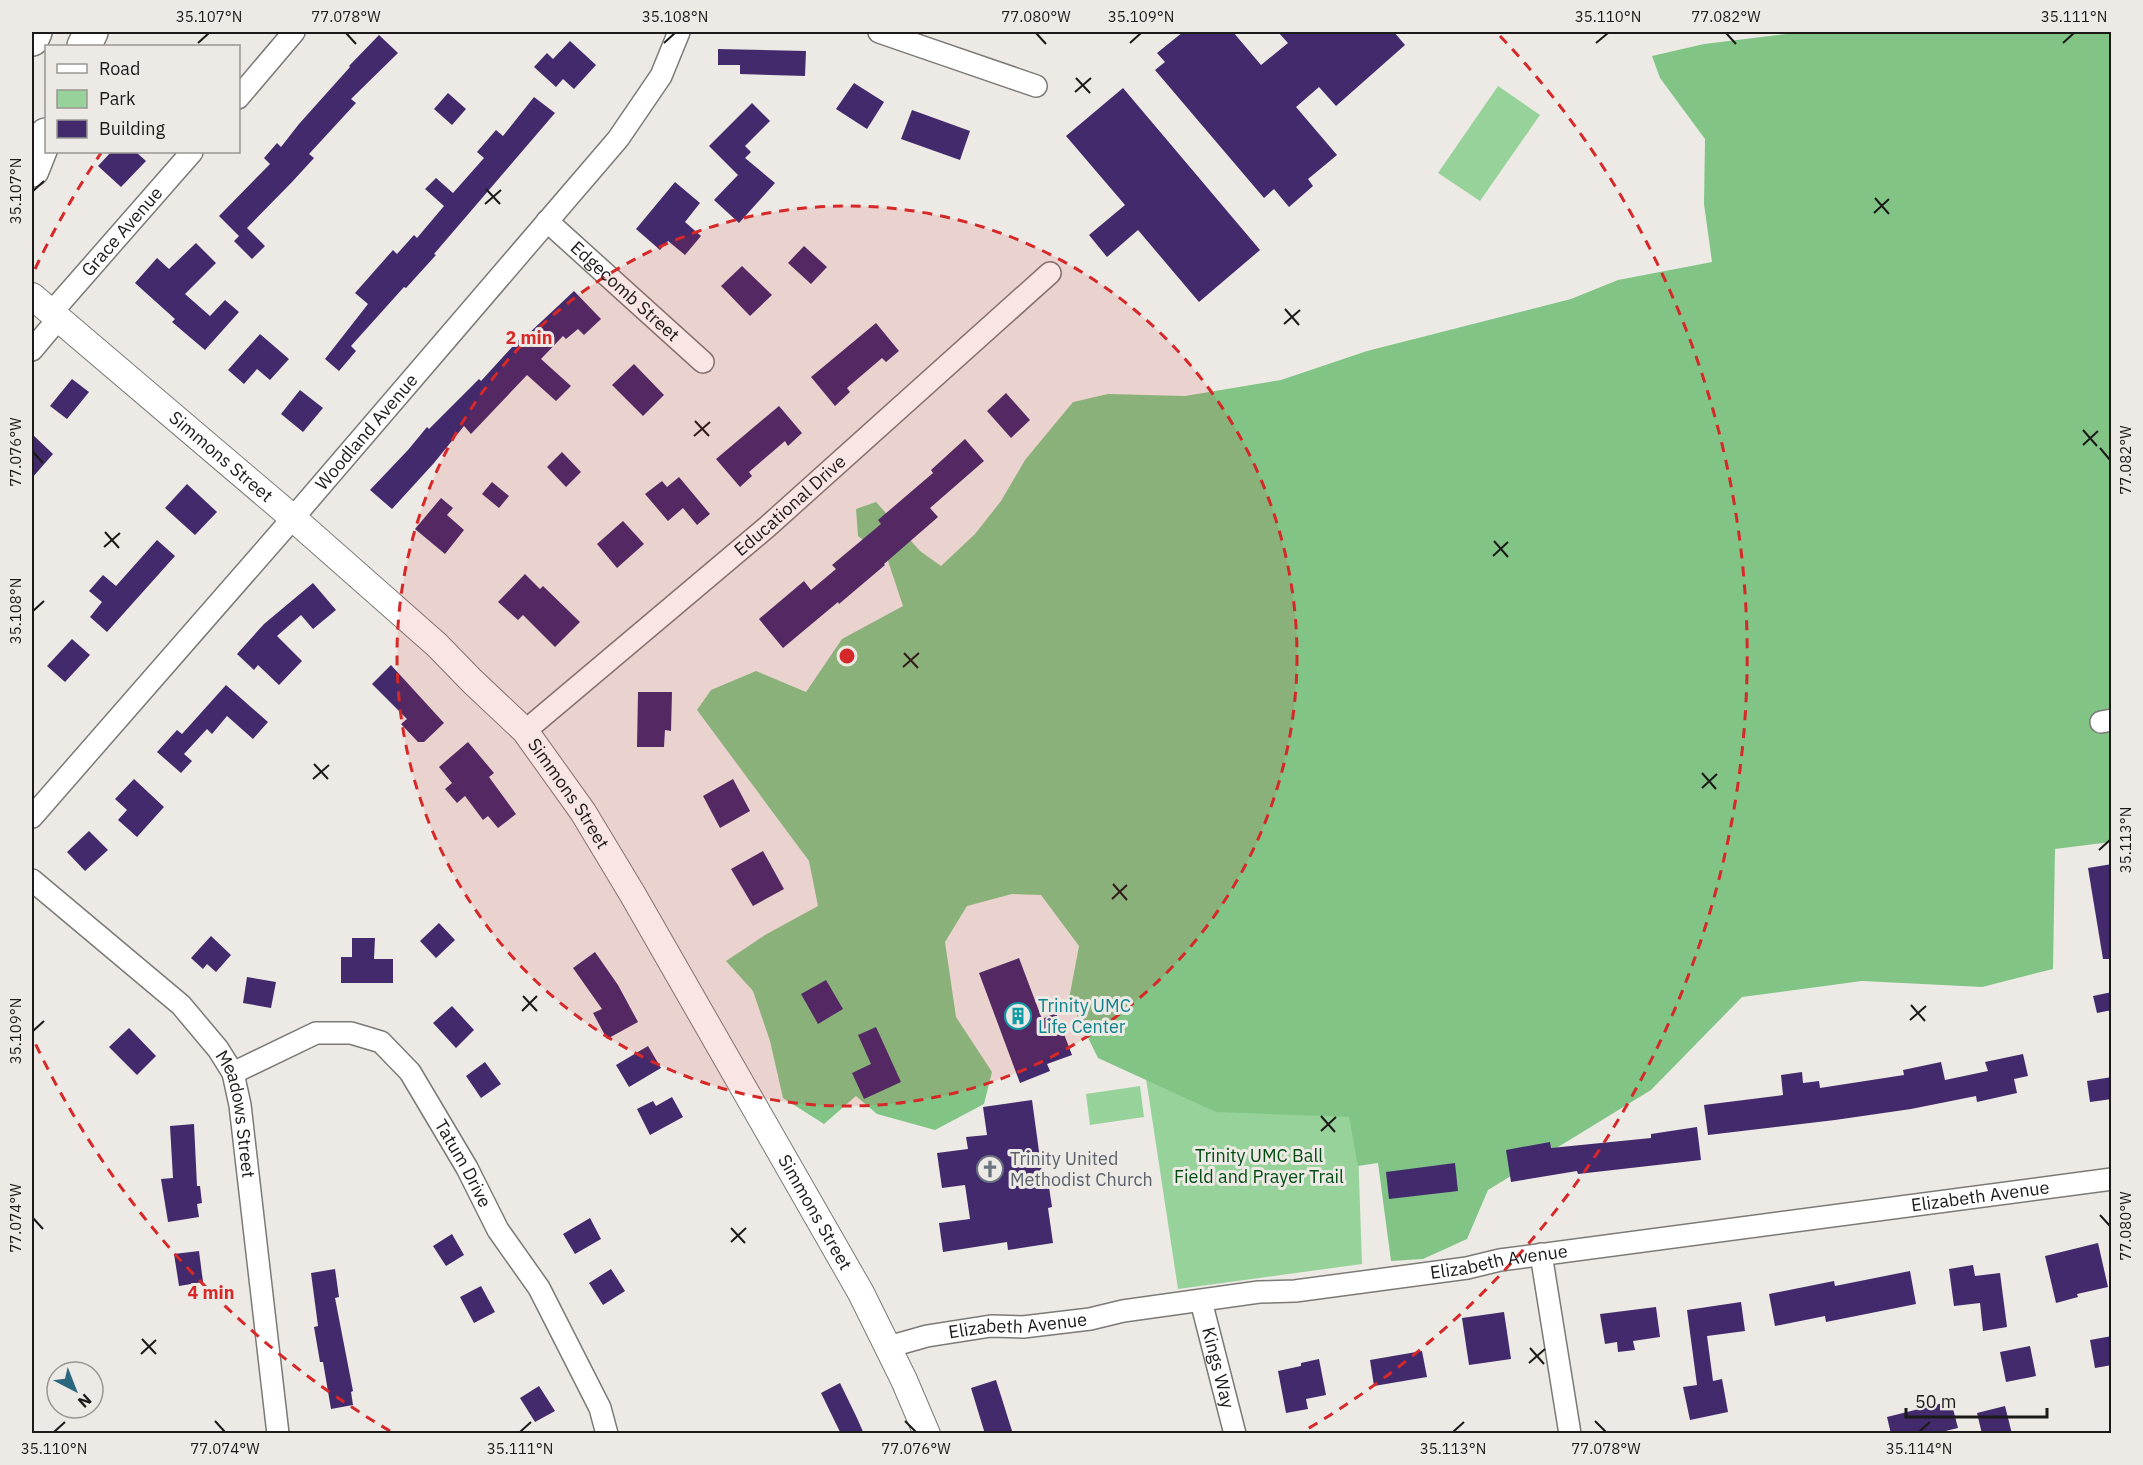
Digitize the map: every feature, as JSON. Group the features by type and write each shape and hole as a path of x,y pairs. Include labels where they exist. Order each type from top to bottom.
{"main road":[{"path":"32,39 34,32"},
{"path":"32,170 45,138"}],"street":[{"path":"240,96 294,32"},
{"name":"Woodland Avenue","path":"32,817 618,140 662,76 679,32"},
{"path":"879,32 1036,86"},
{"name":"Grace Avenue","path":"32,350 54,316 191,153"},
{"name":"Edgecomb Street","path":"547,221 703,362"},
{"name":"Educational Drive","path":"525,731 767,527 1050,273"},
{"name":"Simmons Street","path":"32,296 293,518 437,645 471,681 525,731 583,812 633,895 861,1293 927,1434"},
{"name":"Meadows Street","path":"32,880 181,1005 218,1049 233,1073 240,1105 278,1434"},
{"name":"Tatum Drive","path":"233,1073 316,1033 351,1033 381,1041 410,1072 467,1168 498,1230 539,1288 600,1408 608,1434"},
{"name":"Elizabeth Avenue","path":"888,1347 927,1336 991,1326 1044,1325 1259,1292 1295,1291 1456,1270 1541,1254 2112,1179"},
{"path":"1541,1254 1570,1434"},
{"name":"Kings Way","path":"1201,1301 1235,1434"}],"green space":[{"path":"1802,32 2111,32 2111,842 2055,849 2053,969 1982,987 1862,981 1742,997 1651,1090 1488,1190 1467,1239 1423,1259 1391,1261 1378,1163 1358,1166 1349,1117 1216,1112 1098,1058 1069,999 1079,946 1041,895 1012,894 967,906 945,942 956,1017 992,1072 984,1104 935,1130 877,1114 856,1096 824,1124 783,1098 770,1041 753,991 726,961 765,935 818,906 809,861 697,710 711,690 756,671 806,692 842,639 903,606 887,558 858,536 856,509 876,502 920,551 941,566 975,534 1001,501 1025,460 1073,402 1108,394 1185,396 1281,380 1367,351 1571,299 1618,280 1712,262 1704,204 1705,139 1660,78 1652,56 1704,44"},
{"path":"1498,86 1540,115 1480,201 1438,173"},
{"name":"Trinity UMC Ball Field and Prayer Trail","path":"1355,1060 1362,1264 1178,1289 1145,1072"},
{"path":"1140,1086 1144,1117 1090,1125 1086,1094"}],"building":[{"path":"1183,32 1233,32 1261,65 1288,43 1278,32 1394,32 1405,45 1336,106 1319,87 1296,107 1337,155 1308,179 1313,186 1289,207 1274,189 1264,198 1155,70 1165,62 1157,53"},
{"path":"379,35 398,53 351,99 356,103 309,154 314,158 247,228 265,246 252,259 234,241 239,236 219,216 270,164 264,158 277,143 281,147 349,66"},
{"path":"570,41 596,65 574,89 563,79 556,87 534,67 547,53 553,59"},
{"path":"718,49 806,51 805,76 740,74 740,65 718,65"},
{"path":"854,83 884,102 867,129 836,109"},
{"path":"1123,88 1260,250 1199,302 1138,230 1107,257 1089,235 1125,205 1066,136"},
{"path":"448,93 466,109 452,125 434,109"},
{"path":"534,97 555,113 434,254 436,255 351,346 356,351 339,371 325,359 368,304 355,293 393,250 397,254 414,235 417,238 444,206 425,189 436,178 453,193 484,158 477,152 496,130 503,136"},
{"path":"752,103 770,121 745,146 751,152 745,158 775,183 739,223 714,200 738,175 709,146"},
{"path":"912,110 970,131 960,160 901,139"},
{"path":"110,153 137,153 146,161 121,187 98,166"},
{"path":"675,182 700,203 685,222 701,236 685,255 668,241 660,250 636,229"},
{"path":"196,243 216,263 185,294 210,316 225,300 239,312 205,350 172,322 175,319 135,283 157,258 169,269"},
{"path":"804,246 827,267 811,284 788,263"},
{"path":"742,266 772,295 750,316 721,286"},
{"path":"574,291 601,319 584,335 578,329 566,339 563,336 541,359 571,386 556,401 527,375 471,434 464,426 392,509 370,490 427,427 429,429 479,379 481,381 524,334 526,336"},
{"path":"876,323 899,351 886,362 882,358 847,388 850,392 835,406 811,377"},
{"path":"260,334 289,359 270,380 257,369 244,384 228,370"},
{"path":"634,364 664,395 643,416 612,385"},
{"path":"72,379 89,392 67,419 50,406"},
{"path":"300,390 323,408 303,432 281,414"},
{"path":"1006,393 1030,420 1011,438 987,411"},
{"path":"779,406 802,433 788,446 785,441 749,472 752,476 740,487 716,459"},
{"path":"32,434 53,454 32,478"},
{"path":"965,439 984,461 930,508 938,517 839,604 838,602 783,648 759,619 804,581 811,590 836,569 832,565 881,524 878,520 933,473 931,470"},
{"path":"562,452 581,472 566,487 547,467"},
{"path":"679,477 710,514 697,525 683,508 668,521 645,494 662,481 667,487"},
{"path":"492,482 509,496 499,508 482,494"},
{"path":"187,484 217,512 195,535 165,508"},
{"path":"441,498 453,508 447,515 464,530 445,554 415,529"},
{"path":"623,521 644,544 617,568 597,544"},
{"path":"157,540 175,556 107,632 90,617 102,602 89,591 103,575 116,586"},
{"path":"525,574 540,589 543,586 580,622 555,647 523,615 518,620 498,602"},
{"path":"313,583 336,610 313,629 301,615 277,636 302,661 279,685 258,665 254,670 237,654 264,624"},
{"path":"72,639 90,655 65,682 47,666"},
{"path":"391,665 444,723 424,742 418,742 401,724 407,719 372,684"},
{"path":"226,685 268,722 253,739 227,716 212,734 207,729 184,754 192,761 181,773 157,752 177,730 182,734"},
{"path":"638,692 672,692 671,731 665,730 664,747 637,747"},
{"path":"468,742 494,773 489,777 516,814 498,828 488,816 483,820 465,796 457,803 445,789 452,783 439,767"},
{"path":"134,779 164,807 137,837 118,820 127,810 115,799"},
{"path":"733,779 750,811 720,828 703,796"},
{"path":"89,831 108,850 85,871 67,852"},
{"path":"763,851 784,889 753,906 731,869"},
{"path":"2112,864 2112,959 2103,959 2088,868"},
{"path":"439,923 455,940 436,958 420,941"},
{"path":"211,936 231,955 216,972 207,964 203,969 191,958"},
{"path":"352,938 375,938 374,959 393,959 393,983 341,983 341,957 352,957"},
{"path":"595,952 618,985 638,1022 607,1039 593,1013 602,1009 573,968"},
{"name":"Trinity UMC Life Center","path":"1019,958 1042,1019 1056,1013 1072,1055 1047,1064 1050,1071 1020,1083 979,973"},
{"path":"247,977 276,982 271,1008 243,1003"},
{"path":"826,980 843,1009 818,1024 801,994"},
{"path":"2112,992 2112,1010 2097,1013 2093,996"},
{"path":"452,1006 474,1030 456,1048 433,1023"},
{"path":"876,1027 901,1082 864,1099 852,1073 871,1064 858,1035"},
{"path":"129,1028 156,1056 137,1075 109,1047"},
{"path":"648,1046 661,1068 629,1087 616,1065"},
{"path":"2023,1054 2028,1076 2014,1079 2017,1093 1977,1102 1976,1096 1911,1109 1708,1135 1704,1105 1783,1095 1781,1075 1802,1072 1803,1083 1819,1081 1820,1088 1904,1075 1903,1070 1941,1062 1945,1080 1988,1071 1985,1062"},
{"path":"485,1062 501,1084 481,1098 466,1076"},
{"path":"2112,1077 2112,1099 2090,1102 2087,1081"},
{"path":"672,1097 683,1117 650,1135 637,1109 653,1101 656,1106"},
{"name":"Trinity United Methodist Church","path":"1032,1100 1044,1188 1049,1187 1052,1207 1048,1208 1053,1243 1008,1250 1007,1242 943,1252 939,1223 970,1219 965,1185 942,1188 937,1153 968,1149 966,1137 987,1135 983,1107"},
{"path":"194,1124 197,1186 200,1186 202,1203 197,1204 199,1217 168,1222 161,1179 173,1178 170,1126"},
{"path":"1697,1127 1701,1160 1578,1174 1577,1171 1511,1182 1506,1150 1550,1142 1551,1148 1651,1138 1651,1134"},
{"path":"1455,1163 1458,1191 1389,1199 1386,1172"},
{"path":"590,1218 601,1239 575,1254 563,1234"},
{"path":"452,1234 464,1255 446,1266 433,1246"},
{"path":"2098,1243 2108,1287 2077,1294 2078,1297 2056,1303 2045,1256"},
{"path":"199,1251 203,1282 179,1286 174,1254"},
{"path":"1973,1265 1975,1276 2000,1273 2007,1327 1983,1331 1980,1303 1954,1306 1949,1269"},
{"path":"335,1269 339,1297 335,1298 353,1391 351,1392 353,1405 331,1409 314,1327 318,1326 311,1273"},
{"path":"611,1269 625,1291 603,1305 589,1283"},
{"path":"1910,1271 1916,1304 1826,1322 1825,1316 1775,1326 1769,1294 1834,1281 1835,1286"},
{"path":"481,1286 495,1312 474,1323 460,1297"},
{"path":"1741,1302 1745,1331 1707,1336 1713,1381 1722,1379 1728,1412 1690,1420 1683,1387 1697,1385 1687,1310"},
{"path":"1656,1307 1660,1337 1633,1341 1635,1350 1618,1352 1617,1342 1605,1344 1600,1314"},
{"path":"1504,1312 1511,1359 1469,1365 1462,1318"},
{"path":"2112,1336 2112,1365 2095,1368 2090,1340"},
{"path":"2030,1346 2036,1376 2006,1382 2000,1352"},
{"path":"1422,1351 1427,1377 1374,1386 1370,1360"},
{"path":"1319,1359 1326,1395 1306,1399 1308,1409 1286,1413 1278,1371"},
{"path":"996,1380 1013,1434 985,1434 971,1388"},
{"path":"840,1383 864,1434 841,1434 821,1393"},
{"path":"539,1386 555,1411 535,1422 520,1398"},
{"path":"1951,1401 1958,1428 1933,1434 1891,1434 1887,1417"},
{"path":"2005,1406 2012,1434 1982,1434 1977,1413"}],"place":[{"name":"Trinity UMC Life Center","path":"1018,1016"},
{"name":"Trinity United Methodist Church","path":"990,1169"}]}
